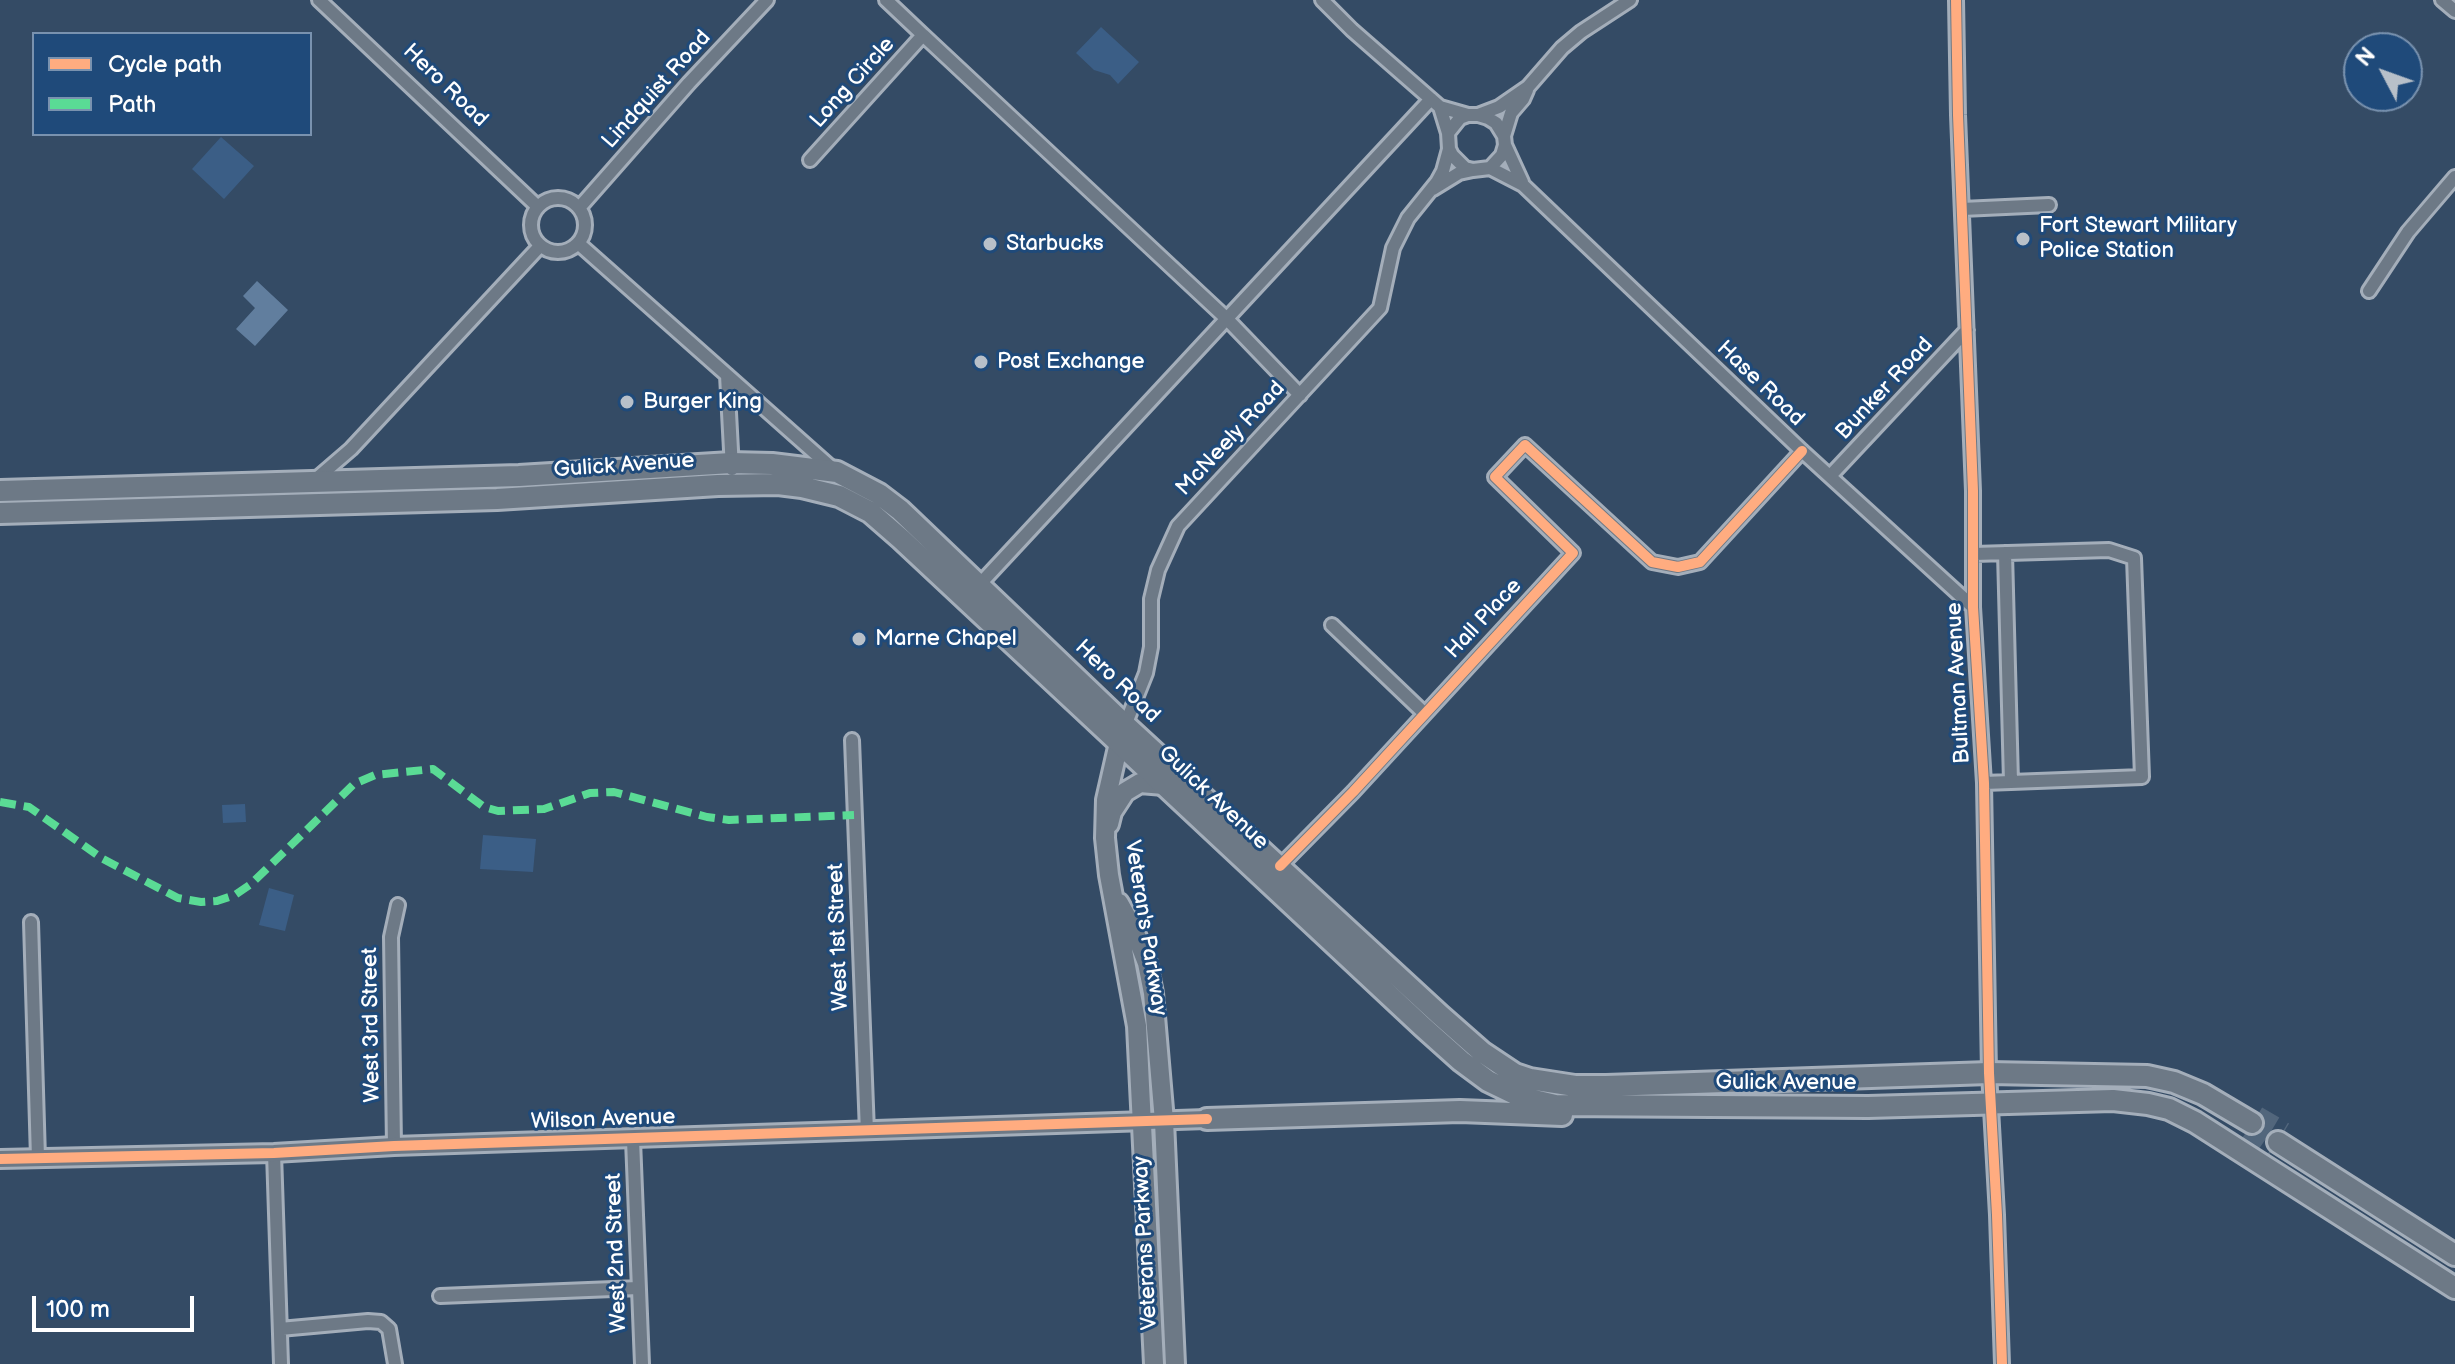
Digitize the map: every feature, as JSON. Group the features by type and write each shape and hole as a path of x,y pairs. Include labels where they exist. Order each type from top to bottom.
{"main road":[{"name":"Gulick Avenue","path":"0,491 616,472 731,463 772,464 837,472"},
{"name":"Hero Road","path":"837,472 879,494 900,510 980,584 1122,734 1280,866 1482,1052 1515,1074 1575,1086 1989,1073 2147,1076 2174,1082 2203,1094 2249,1122"},
{"name":"Gulick Avenue","path":"0,513 494,499 734,485 802,487 839,496 870,512 1122,734 1164,785 1461,1061 1488,1081 1521,1097 1555,1105 1868,1107 2113,1100 2148,1104 2169,1109 2195,1122 2455,1288"},
{"name":"Veteran's Parkway","path":"1122,734 1106,800 1105,838 1137,1026 1143,1122"},
{"path":"1105,838 1112,812 1125,792 1140,783 1164,785"},
{"name":"Veterans Parkway","path":"1112,890 1134,930 1147,963 1153,993 1164,1121 1175,1364"},
{"path":"1207,1119 1460,1111 1560,1116 1648,1112 1681,1106"},
{"name":"Veterans Parkway","path":"1143,1122 1154,1364"},
{"path":"2279,1141 2455,1255"}],"street":[{"name":"Hero Road","path":"319,0 538,207"},
{"name":"Lindquist Road","path":"579,208 767,0"},
{"name":"Long Circle","path":"810,160 923,35 886,0"},
{"path":"1322,0 1436,103 1496,123 1523,185"},
{"path":"1448,133 1460,118 1499,107 1528,87 1562,48 1630,0"},
{"name":"Bultman Avenue","path":"1956,0 1974,554 1973,607 1984,783 1989,1073 2002,1364"},
{"path":"2442,0 2455,11"},
{"path":"923,35 1227,319 1300,395"},
{"path":"1490,168 1498,161 1511,113 1528,87"},
{"path":"1431,191 1443,171 1449,149 1448,133 1436,103"},
{"path":"980,584 1227,319 1436,103"},
{"path":"1449,149 1465,168 1473,170"},
{"path":"1431,191 1459,173 1490,168 1523,185"},
{"path":"2369,291 2408,232 2455,177"},
{"name":"Hase Road","path":"1523,185 1802,451 1973,607"},
{"name":"McNeely Road","path":"1122,734 1146,673 1151,647 1151,599 1166,549 1178,526 1380,308 1393,248 1408,218 1431,191"},
{"path":"559,198 579,208 585,227 578,243 566,252 552,252 540,246 533,237 531,227 532,216 538,207 547,200 559,198"},
{"path":"1962,209 2049,205"},
{"path":"578,243 837,472"},
{"path":"313,482 351,449 540,246"},
{"name":"Bunker Road","path":"1831,475 1967,330"},
{"path":"727,375 734,485"},
{"name":"Hall Place","path":"1280,866 1353,792 1573,553 1495,477 1525,445 1652,562 1678,567 1700,562 1802,451"},
{"path":"351,449 349,462 360,481"},
{"path":"1974,554 2109,550 2134,558 2142,777 1984,783"},
{"path":"2005,553 2011,782"},
{"path":"1332,625 1424,713"},
{"name":"West 1st Street","path":"852,740 867,1132"},
{"name":"West 3rd Street","path":"394,1146 391,937 398,905"},
{"path":"31,922 38,1158"},
{"name":"Wilson Avenue","path":"0,1159 274,1153 394,1146 1207,1119"},
{"name":"West 2nd Street","path":"633,1140 642,1364"},
{"path":"274,1153 281,1364"},
{"path":"440,1296 638,1288"},
{"path":"280,1329 381,1322 389,1329 395,1364"}],"shaded area":[{"path":"1101,27 1139,62 1118,84 1110,75 1094,70 1076,53"},
{"path":"221,137 254,166 224,199 192,169"},
{"path":"257,281 288,310 255,346 236,329 255,308 243,296"},
{"path":"245,804 246,822 223,823 222,805"},
{"path":"483,835 536,839 533,872 480,869"},
{"path":"269,888 294,895 285,931 259,925"}],"tunnel":[{"path":"2257,1116 2284,1132"},
{"path":"2247,1131 2273,1149"}],"marked path":[{"path":"0,802 29,807 103,859 178,898 201,902 235,895 251,884 354,784 375,775 433,769 484,807 498,811 544,809 590,793 614,792 729,820 854,815"}],"cycle path":[{"path":"1956,0 1973,491 1973,607 1984,783 1989,1073 2002,1364"},
{"path":"1280,866 1353,792 1573,553 1495,477 1525,445 1652,562 1678,567 1700,562 1802,451"},
{"path":"0,1159 274,1153 394,1146 1207,1119"}],"place":[{"name":"Fort Stewart Military Police Station","path":"2023,239"},
{"name":"Starbucks","path":"990,244"},
{"name":"Post Exchange","path":"981,362"},
{"name":"Burger King","path":"627,402"},
{"name":"Marne Chapel","path":"859,639"}]}
